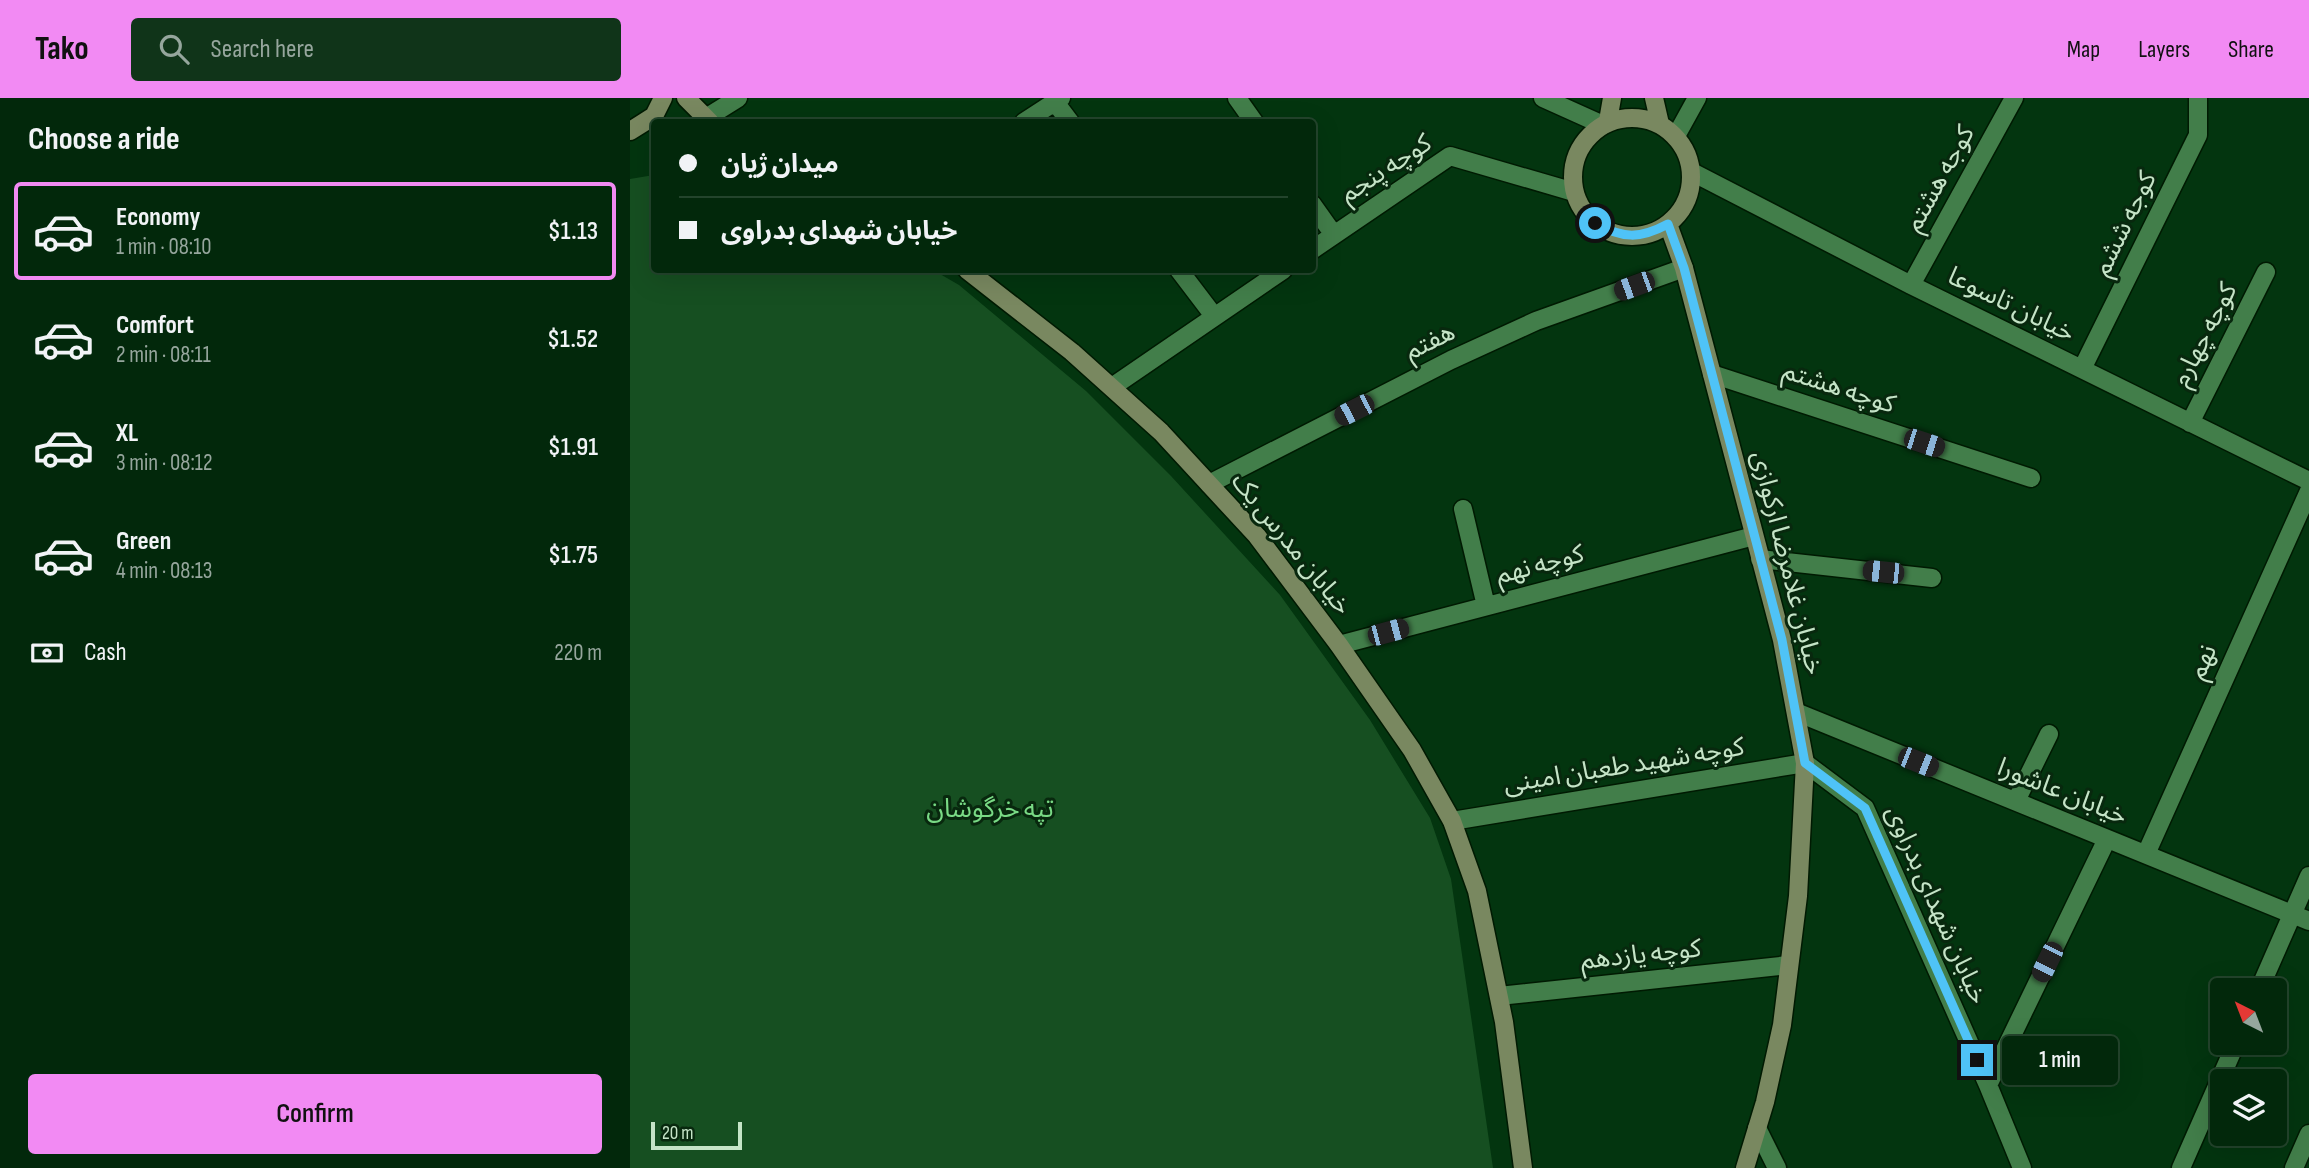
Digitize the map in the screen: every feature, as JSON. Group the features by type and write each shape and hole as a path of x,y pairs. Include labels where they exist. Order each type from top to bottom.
{"street":[{"path":"632,131 654,116 663,98"},
{"path":"686,98 707,119"},
{"path":"709,119 738,98"},
{"path":"1237,98 1252,119"},
{"path":"1543,98 1605,123"},
{"path":"1605,123 1612,98"},
{"path":"1654,98 1660,124"},
{"path":"1676,136 1697,98"},
{"name":"کوجه هشتم","path":"1911,285 2014,98"},
{"name":"کوجه ششم","path":"2082,369 2198,135 2198,98"},
{"path":"1029,119 1058,100 1068,119"},
{"path":"1641,117 1660,124 1676,136 1687,152 1692,172 1690,191 1682,209 1668,224 1641,235 1612,233 1595,223 1582,209 1574,192 1575,161 1581,147 1590,134 1605,123 1641,117"},
{"path":"632,131 651,133"},
{"name":"کوچه پنجم","path":"1316,247 1450,156 1574,192"},
{"name":"خیابان تاسوعا","path":"1692,172 1911,285 2309,481"},
{"path":"1316,210 1334,235"},
{"name":"خیابان غلامرضا ارکوازی","path":"1668,224 1684,268 1782,640 1805,763 1798,896 1782,1025 1765,1102 1745,1168"},
{"name":"هفتم","path":"1209,484 1451,360 1536,321 1684,268"},
{"name":"کوچه چهارم","path":"2190,423 2266,272"},
{"name":"خیابان مدرس یک","path":"971,273 1072,352 1161,432 1257,536 1339,645 1412,750 1452,821 1477,891 1504,1022 1523,1168"},
{"path":"1181,273 1214,316"},
{"path":"1112,387 1278,273"},
{"name":"کوچه هشتم","path":"1712,374 2031,478"},
{"name":"نهم","path":"2146,854 2309,491"},
{"path":"1463,509 1486,606"},
{"name":"کوچه نهم","path":"1339,645 1754,536"},
{"path":"1760,559 1932,578"},
{"name":"خیابان عاشورا","path":"1796,712 2301,917"},
{"path":"2016,801 2049,734"},
{"name":"کوچه شهید طعبان امینی","path":"1452,821 1805,763"},
{"name":"خیابان شهدای بدراوی","path":"1805,763 1865,808 2022,1168"},
{"path":"1988,1085 2107,839"},
{"path":"2266,978 2301,917 2309,876"},
{"name":"کوچه یازدهم","path":"1499,996 1789,965"},
{"path":"2181,1168 2231,1055"},
{"path":"1757,1128 1777,1168"},
{"path":"2294,1168 2309,1134"}],"green space":[{"name":"تپه خرگوشان","path":"651,176 651,273 938,273 959,285 1086,391 1171,476 1280,595 1370,720 1430,818 1451,879 1493,1168 630,1168 630,179"}],"route":[{"path":"1595,223 1612,233 1632,236 1651,233 1668,224 1684,268 1782,640 1805,763 1865,808 1977,1060"}]}
